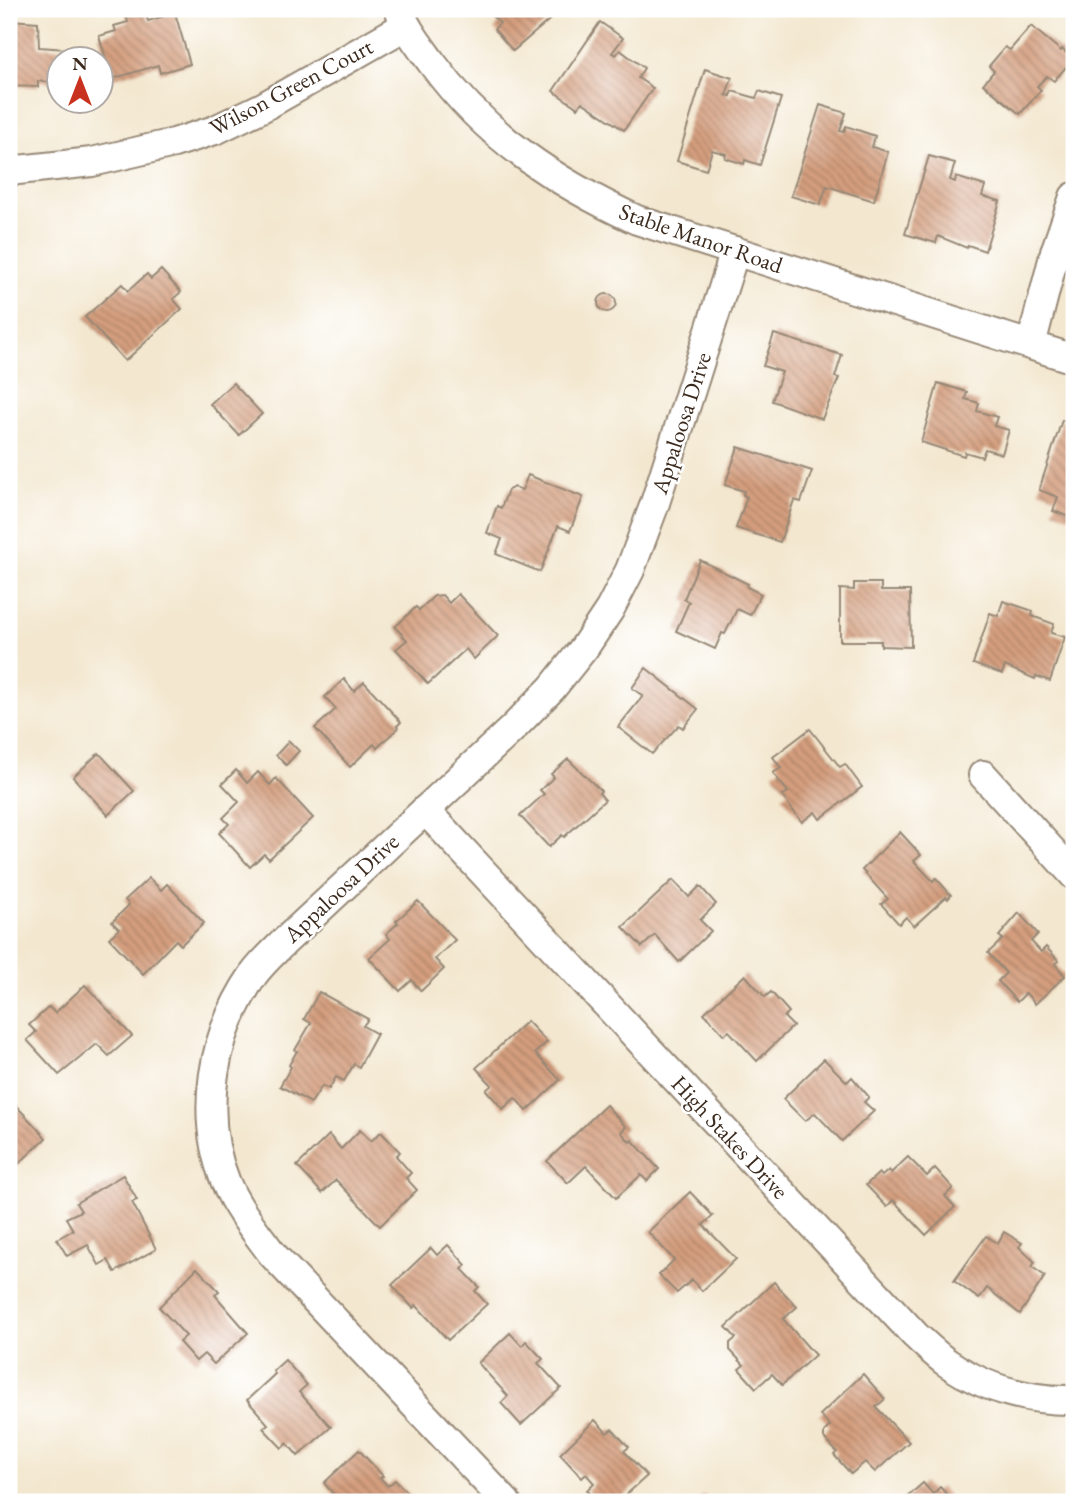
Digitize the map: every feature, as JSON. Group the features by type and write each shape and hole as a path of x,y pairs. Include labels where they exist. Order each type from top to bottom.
{"street":[{"name":"Wilson Green Court","path":"9,171 92,162 174,144 215,130 263,107 402,17"},
{"name":"Stable Manor Road","path":"402,17 441,75 486,126 533,163 590,198 637,220 1074,359"},
{"path":"1031,345 1055,252 1074,197"},
{"name":"Appaloosa Drive","path":"506,1502 272,1255 232,1194 215,1150 211,1116 212,1081 222,1038 236,1003 255,973 283,943 512,729 552,688 584,648 610,609 630,570 654,506 735,251"},
{"path":"983,775 1074,875"},
{"name":"High Stakes Drive","path":"425,810 915,1335 949,1364 984,1383 1017,1395 1049,1401 1074,1400"}],"building":[{"path":"124,9 144,9 148,21 175,13 190,64 160,73 158,65 116,78 116,46 102,46 99,36 116,31 114,26 128,22"},
{"path":"484,9 562,9 513,51 494,29 500,23"},
{"path":"9,20 38,22 39,47 46,48 46,82 38,81 38,87 9,86"},
{"path":"600,22 623,38 612,53 616,55 620,50 644,68 638,78 653,88 624,130 582,102 578,108 553,91"},
{"path":"1031,26 1073,59 1054,81 1047,76 1037,86 1041,90 1020,114 983,84 994,71 989,66 1005,47 1010,50"},
{"path":"705,69 732,78 726,95 731,96 732,91 756,98 759,91 781,98 760,165 745,160 744,164 725,158 726,154 712,150 706,170 677,161"},
{"path":"820,105 846,113 840,131 844,132 846,126 875,136 872,147 888,152 874,201 827,186 820,205 791,196"},
{"path":"929,156 955,163 950,180 955,182 956,177 985,186 982,196 1000,201 985,251 968,245 967,248 938,236 936,243 905,234"},
{"path":"161,270 181,292 173,299 182,309 125,361 85,317 122,284 128,291 147,274 151,279"},
{"path":"603,294 611,294 616,303 614,310 603,312 598,307 598,299"},
{"path":"774,334 842,355 835,377 839,378 822,419 772,401 782,372 763,366"},
{"path":"233,383 262,414 239,435 210,404"},
{"path":"938,383 967,392 965,399 979,403 977,411 997,417 994,426 1009,430 1002,454 985,449 982,457 965,452 964,456 921,442"},
{"path":"1062,420 1074,424 1074,518 1053,511 1058,497 1039,490"},
{"path":"738,447 812,471 801,502 794,500 780,542 736,528 747,497 743,495 744,491 725,485"},
{"path":"528,475 583,497 570,531 558,526 540,572 496,554 502,539 487,533 497,506 501,508 508,490 514,487 522,490"},
{"path":"700,560 748,584 747,587 761,594 750,615 737,609 715,649 676,631 689,602 684,599"},
{"path":"854,583 881,583 881,591 910,591 911,647 881,646 881,641 840,641 840,589 854,590"},
{"path":"458,594 498,636 474,659 466,649 428,684 396,649 407,640 395,627 416,607 419,610 434,596 442,595 449,603"},
{"path":"1003,601 1033,611 1032,616 1054,624 1051,633 1065,637 1050,681 1036,676 1035,679 1005,666 1002,674 973,664 990,613 998,616"},
{"path":"646,668 698,709 683,728 679,725 652,754 618,727 643,696 632,688"},
{"path":"344,679 354,691 364,682 401,722 377,748 374,744 350,767 315,728 336,709 325,697"},
{"path":"810,729 840,767 845,764 862,787 820,819 815,812 802,822 782,796 788,792 773,773 781,768 773,757"},
{"path":"289,741 299,751 286,765 276,755"},
{"path":"99,753 134,791 108,815 73,777"},
{"path":"568,759 601,791 599,793 605,800 549,847 520,816 544,794 540,790 554,777 551,774"},
{"path":"236,770 247,783 258,772 270,785 276,778 313,818 269,859 264,854 250,867 219,833 229,824 223,818 239,802 222,784"},
{"path":"900,832 921,855 914,861 933,881 936,878 951,895 914,926 906,917 899,924 881,904 888,899 862,870"},
{"path":"149,878 161,890 167,884 204,923 181,945 176,940 143,974 109,938 119,929 112,922 129,905 125,900"},
{"path":"673,880 689,897 700,886 716,904 700,920 711,931 679,962 655,935 642,947 623,927"},
{"path":"418,901 455,940 435,959 444,969 421,991 412,980 400,991 369,958 390,939 386,934 398,923 396,921"},
{"path":"1019,913 1038,934 1031,941 1041,952 1046,947 1059,961 1055,964 1065,976 1035,1004 1026,993 1017,1002 998,981 1006,973 988,953 1003,939 999,936"},
{"path":"745,975 765,997 771,992 789,1012 784,1017 793,1026 757,1061 729,1031 724,1035 704,1013"},
{"path":"85,985 132,1036 109,1056 97,1044 59,1075 27,1040 36,1032 29,1025 49,1007 55,1013"},
{"path":"319,992 368,1019 363,1026 377,1034 359,1067 354,1064 344,1081 336,1077 329,1089 322,1086 311,1103 280,1086 291,1067 289,1065 297,1051 295,1050 311,1023 304,1019"},
{"path":"527,1021 547,1042 535,1053 560,1080 527,1111 515,1098 503,1109 486,1090 492,1085 476,1068"},
{"path":"824,1059 847,1082 852,1077 869,1097 864,1102 874,1111 842,1141 815,1113 805,1121 783,1099"},
{"path":"9,1098 46,1138 9,1173"},
{"path":"606,1105 626,1127 621,1132 659,1169 647,1181 641,1175 616,1198 586,1166 568,1183 547,1161"},
{"path":"360,1130 371,1141 381,1132 400,1152 396,1156 411,1173 406,1178 417,1190 380,1226 336,1180 322,1193 297,1166 329,1135 341,1149"},
{"path":"908,1157 927,1176 935,1168 953,1188 945,1196 955,1207 926,1235 893,1200 887,1207 866,1185 879,1173 882,1176 889,1170 891,1173"},
{"path":"123,1175 137,1200 132,1202 156,1249 115,1272 108,1260 99,1265 88,1245 67,1256 57,1239 73,1230 66,1218 81,1211 76,1203"},
{"path":"690,1192 713,1216 703,1225 736,1259 702,1291 692,1280 677,1293 659,1275 674,1260 648,1232"},
{"path":"1004,1232 1022,1243 1019,1247 1035,1262 1032,1267 1045,1276 1020,1314 987,1288 979,1299 954,1281 986,1236 998,1243"},
{"path":"448,1245 466,1265 462,1269 479,1287 475,1291 487,1304 448,1340 416,1305 413,1308 392,1285 431,1248 437,1255"},
{"path":"197,1268 219,1291 215,1295 248,1333 214,1364 204,1354 196,1361 179,1342 186,1336 159,1307"},
{"path":"774,1282 797,1307 783,1319 815,1355 782,1385 772,1374 756,1388 739,1369 744,1365 730,1350 730,1343 736,1338 726,1327"},
{"path":"510,1333 522,1346 526,1341 543,1359 538,1363 561,1388 521,1425 501,1403 508,1396 478,1363"},
{"path":"285,1360 307,1385 299,1392 331,1427 298,1456 287,1443 282,1448 263,1428 268,1424 247,1400 275,1374 273,1371"},
{"path":"863,1374 885,1399 876,1407 909,1442 875,1472 865,1462 851,1474 834,1455 837,1452 824,1438 824,1432 830,1426 820,1415"},
{"path":"595,1420 607,1433 612,1429 629,1447 624,1451 647,1476 618,1502 598,1502 587,1490 594,1483 586,1474 582,1478 560,1454"},
{"path":"359,1450 383,1476 380,1478 388,1486 395,1480 417,1502 332,1502 330,1500 335,1496 324,1483"},
{"path":"923,1483 933,1494 940,1487 954,1502 907,1502 905,1499"},
{"path":"704,1495 711,1502 696,1502"}]}
